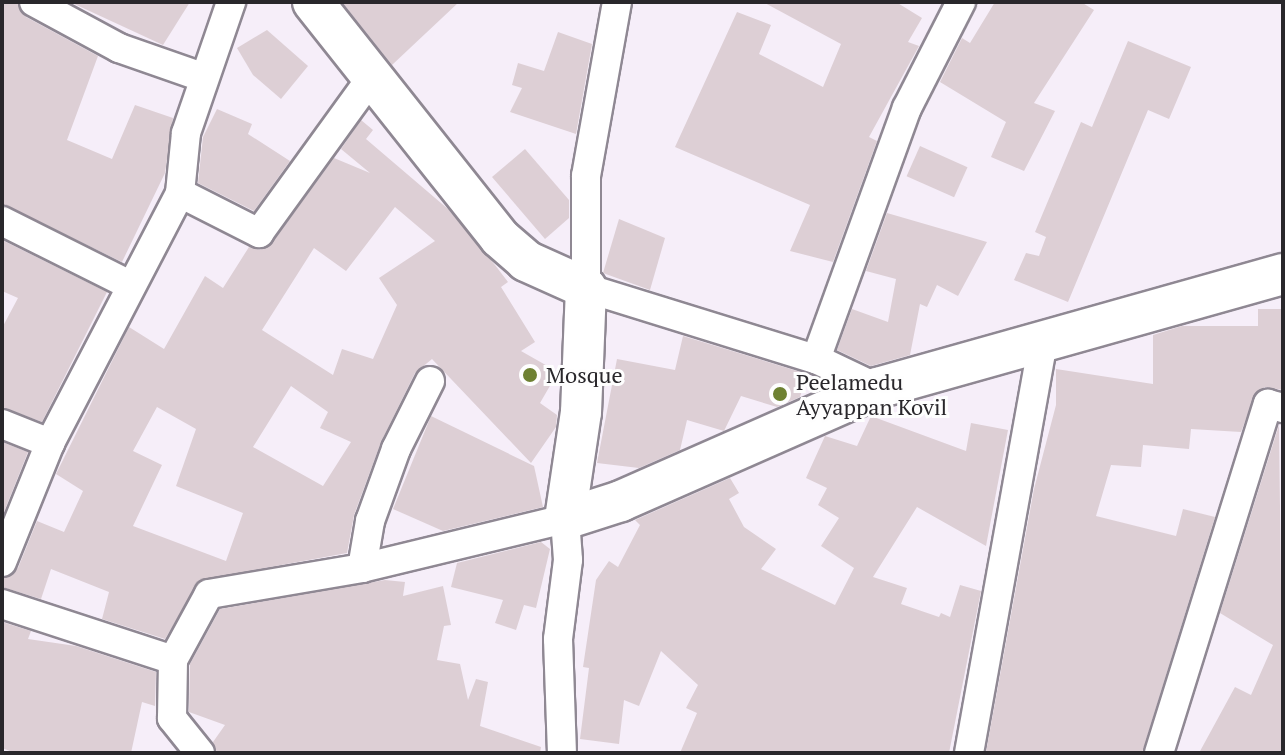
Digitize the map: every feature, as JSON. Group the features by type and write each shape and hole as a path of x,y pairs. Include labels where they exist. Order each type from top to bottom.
{"street":[{"path":"34,2 119,48 202,77"},
{"path":"2,562 50,443 180,193 186,133 202,77 231,2"},
{"path":"313,2 500,238 526,261 586,288 816,359 877,388"},
{"path":"562,753 558,639 568,560 565,519 581,412 586,176 617,2"},
{"path":"816,359 907,108 961,2"},
{"path":"180,193 259,233 371,78"},
{"path":"2,221 130,285"},
{"path":"200,753 172,718 173,660 209,594 362,568 565,519 634,496 877,388 1044,338 1283,274"},
{"path":"969,753 1044,338"},
{"path":"362,568 370,521 396,449 430,381"},
{"path":"1159,753 1268,404 1283,408"},
{"path":"2,424 50,443"},
{"path":"2,604 173,660"}],"building":[{"path":"2,2 17,2 26,17 98,56 67,140 112,159 135,105 173,118 165,173 122,262 2,204"},
{"path":"70,2 190,2 163,45"},
{"path":"342,2 459,2 392,65"},
{"path":"763,2 896,2 922,18 908,42 919,46 869,137 877,141 833,262 790,251 810,205 675,147 737,12 771,25 759,54 823,87 841,44"},
{"path":"995,2 1081,2 1094,10 1034,103 1055,111 1024,171 991,157 1006,122 940,82 962,38 970,43"},
{"path":"267,30 308,66 281,99 253,75 237,48"},
{"path":"558,32 592,44 576,134 510,112 522,88 512,85 518,63 544,71"},
{"path":"1128,41 1191,67 1169,119 1148,110 1068,302 1014,280 1026,253 1039,256 1046,237 1035,232 1081,122 1092,127"},
{"path":"217,109 252,124 248,134 290,161 254,211 198,183 203,137"},
{"path":"361,120 373,130 366,139 448,209 508,282 501,287 535,342 521,351 558,372 540,403 557,415 556,427 531,463 432,359 415,373 381,442 354,515 347,553 200,580 165,639 102,619 109,592 51,569 41,599 2,587 2,579 18,568 37,521 64,532 83,491 56,474 129,327 164,349 205,276 223,288 249,247 260,250 272,243 334,158 370,173 341,149","holes":["395,207 435,241 379,278 397,305 373,359 342,349 333,375 262,330 314,248 346,271","291,386 328,412 320,428 351,442 323,486 253,447","157,407 196,429 176,486 243,513 226,561 133,526 162,465 133,451"]},
{"path":"920,146 968,167 954,197 907,176"},
{"path":"525,149 569,200 569,218 545,239 492,177"},
{"path":"887,213 987,242 958,296 937,285 927,307 920,304 910,355 871,366 837,350 852,309 888,322 896,279 866,271"},
{"path":"619,219 665,238 650,290 603,273"},
{"path":"2,240 107,292 42,422 2,407 2,328 18,298 2,291"},
{"path":"1258,309 1283,309 1283,390 1265,387 1256,392 1241,432 1191,429 1189,449 1143,445 1141,467 1111,465 1096,516 1176,536 1183,509 1215,517 1142,753 986,752 1034,489 1056,405 1056,369 1153,384 1153,335 1182,326 1258,326"},
{"path":"683,336 807,374 800,397 777,407 741,396 724,431 687,420 680,450 639,468 597,463 617,359 675,370"},
{"path":"431,416 534,466 543,507 443,531 393,509"},
{"path":"871,416 966,451 971,423 1008,430 986,546 917,507 873,577 907,588 901,604 939,617 941,613 950,617 960,585 981,591 949,753 680,753 697,713 686,708 698,685 661,651 639,706 624,700 619,744 580,739 589,668 583,667 596,580 609,561 618,567 640,525 635,520 730,478 739,493 729,499 744,527 776,549 761,569 835,605 854,568 821,546 839,518 818,505 827,488 806,478 825,436 857,446"},
{"path":"1279,425 1283,753 1199,753 1235,687 1251,695 1273,645 1220,613"},
{"path":"2,442 28,452 2,517"},
{"path":"541,542 550,549 536,608 524,605 516,630 495,623 503,600 451,587 457,563"},
{"path":"385,580 405,582 403,596 443,586 451,625 444,626 437,660 460,664 468,700 476,679 488,682 480,726 541,747 540,753 217,753 213,742 225,725 189,712 190,664 220,609"},
{"path":"2,622 31,631 28,639 76,646 156,672 155,706 142,702 131,753 15,753 2,748"}],"place":[{"name":"Mosque","path":"530,375"},
{"name":"Peelamedu Ayyappan Kovil","path":"780,394"}]}
